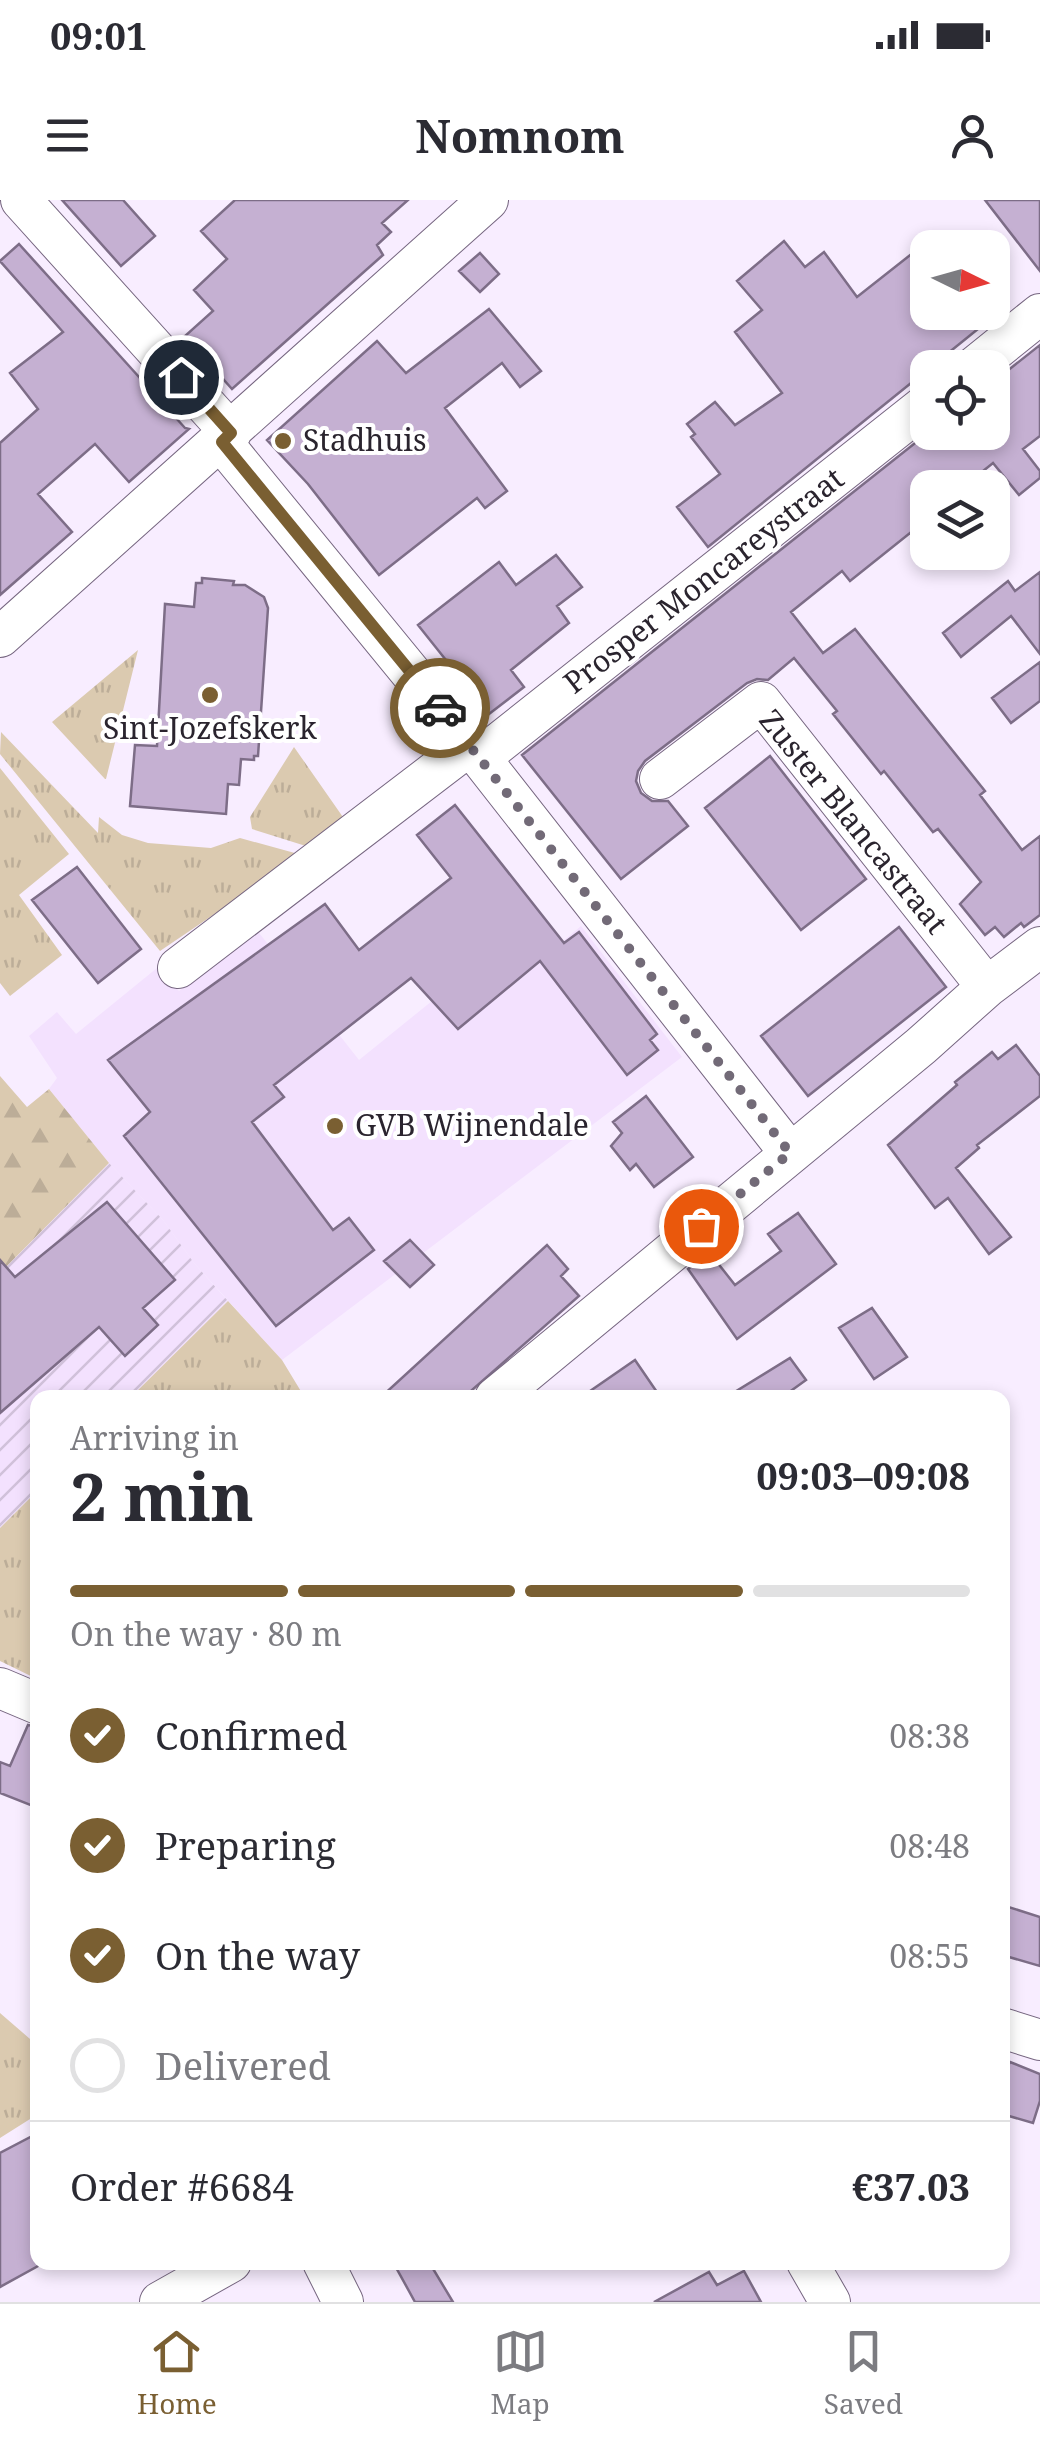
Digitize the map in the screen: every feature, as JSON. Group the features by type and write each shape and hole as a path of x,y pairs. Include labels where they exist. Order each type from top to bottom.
{"street":[{"path":"22,200 226,437 790,1153"},
{"path":"0,637 488,200"},
{"path":"995,350 1040,314"},
{"name":"Prosper Moncareystraat","path":"178,968 475,751 910,418"},
{"name":"Zuster Blancastraat","path":"660,779 762,702 987,987"},
{"path":"505,1390 1040,947"},
{"path":"0,1688 30,1701"},
{"path":"1010,2031 1040,2040"},
{"path":"160,2302 217,2270"},
{"path":"326,2270 342,2302"},
{"path":"812,2270 830,2302"}],"shaded area":[{"name":"GVB Wijnendale","path":"581,926 682,1057 282,1360 194,1263 163,1220 109,1163 49,1089 57,1078 29,1036 57,1012 76,1034 157,968 179,991 256,929 359,1060 432,1001 458,1029"},
{"path":"109,1163 163,1220 228,1301 138,1390 30,1390 30,1498 0,1528 0,1262 5,1268"}],"green space":[{"path":"138,650 106,779 105,779 52,722"},
{"path":"1,732 98,833 99,817 122,835 148,843 211,848 240,838 302,855 160,951 0,754"},
{"path":"294,747 345,820 309,847 252,829 250,817"},
{"path":"0,768 69,854 19,895 62,955 10,996 0,983"},
{"path":"0,1076 27,1107 49,1089 109,1163 5,1268 0,1262"},
{"path":"228,1301 282,1360 300,1390 138,1390"},
{"path":"30,1498 30,1676 0,1661 0,1528"},
{"path":"0,2013 30,2039 30,2119 0,2138"}],"building":[{"path":"62,200 123,200 155,236 121,266"},
{"path":"235,200 408,200 382,223 391,232 377,245 383,255 232,389 185,336 213,311 194,290 227,259 201,231"},
{"path":"985,200 1040,200 1040,271 1010,230"},
{"path":"784,241 805,267 824,252 857,297 910,255 910,330 977,330 952,350 910,350 910,384 708,547 677,507 720,474 691,437 695,434 687,424 715,402 735,425 782,393 735,332 762,310 737,281"},
{"path":"19,244 189,429 129,482 95,444 38,494 72,532 0,595 0,443 38,409 10,373 63,332 0,261"},
{"path":"480,253 499,274 480,292 459,271"},
{"path":"489,309 541,371 520,387 502,363 445,408 507,491 485,508 477,498 379,575 308,484 267,440 377,341 406,373"},
{"path":"1040,345 1040,436 1023,449 1040,471 1040,478 1019,495 1010,484 1010,470 999,470 993,463 984,470 910,470 910,533 850,581 842,571 791,612 823,653 855,629 985,791 980,795 1022,850 1040,836 1040,915 1024,927 1021,923 1004,937 995,927 985,935 960,904 981,882 938,829 933,832 884,771 881,774 794,658 768,680 747,683 645,761 636,781 641,793 652,801 668,801 688,826 621,879 522,755 910,447 1010,450 1010,369"},
{"path":"556,555 582,587 557,606 569,623 511,670 524,687 489,714 418,625 499,562 516,585"},
{"path":"1040,572 1040,654 1011,616 961,657 943,633 1008,581 1015,591"},
{"name":"Sint-Jozefskerk","path":"202,578 245,585 264,597 268,608 258,756 254,760 241,759 239,785 228,784 226,814 130,806 135,745 157,746 165,604 194,607 196,583 202,583"},
{"path":"1040,662 1040,701 1011,723 992,698"},
{"path":"770,756 866,879 801,930 705,808"},
{"path":"455,805 564,943 579,932 657,1034 650,1040 658,1050 627,1075 540,961 458,1029 411,978 274,1085 284,1097 252,1122 333,1230 349,1218 374,1250 276,1326 124,1136 150,1112 108,1060 325,904 359,950 451,878 417,835"},
{"path":"77,867 141,949 98,983 32,900"},
{"path":"899,927 946,987 808,1096 761,1036"},
{"path":"1016,1045 1040,1076 1040,1096 977,1145 979,1148 956,1168 1011,1237 989,1254 948,1198 935,1208 888,1145 992,1052 998,1059"},
{"path":"646,1096 693,1157 654,1187 636,1164 630,1170 611,1146 622,1133 613,1122"},
{"path":"107,1202 175,1280 143,1308 158,1325 125,1356 99,1327 0,1413 0,1260 15,1277"},
{"path":"798,1213 836,1264 737,1339 688,1269 709,1252 735,1285 781,1251 768,1234"},
{"path":"410,1240 434,1265 410,1287 384,1261"},
{"path":"547,1245 568,1269 561,1276 579,1296 472,1390 389,1390"},
{"path":"872,1308 907,1357 874,1379 839,1328"},
{"path":"790,1358 806,1380 792,1390 738,1390"},
{"path":"635,1360 656,1390 592,1390"},
{"path":"30,1725 30,1805 0,1793 0,1762 10,1766"},
{"path":"1010,1908 1040,1917 1040,1966 1010,1957"},
{"path":"1010,2062 1040,2074 1040,2101 1033,2123 1010,2116"},
{"path":"30,2137 31,2270 0,2287 0,2153"},
{"path":"397,2270 434,2270 453,2302 415,2302"},
{"path":"744,2271 761,2302 654,2302 709,2272 717,2285"}],"way so far":[{"path":"440,708 790,1153 701,1226"}],"place":[{"name":"Stadhuis","path":"283,441"},
{"name":"Sint-Jozefskerk","path":"210,695"},
{"name":"GVB Wijnendale","path":"335,1126"}],"route":[{"path":"181,377 231,433 222,442 440,708"}]}
